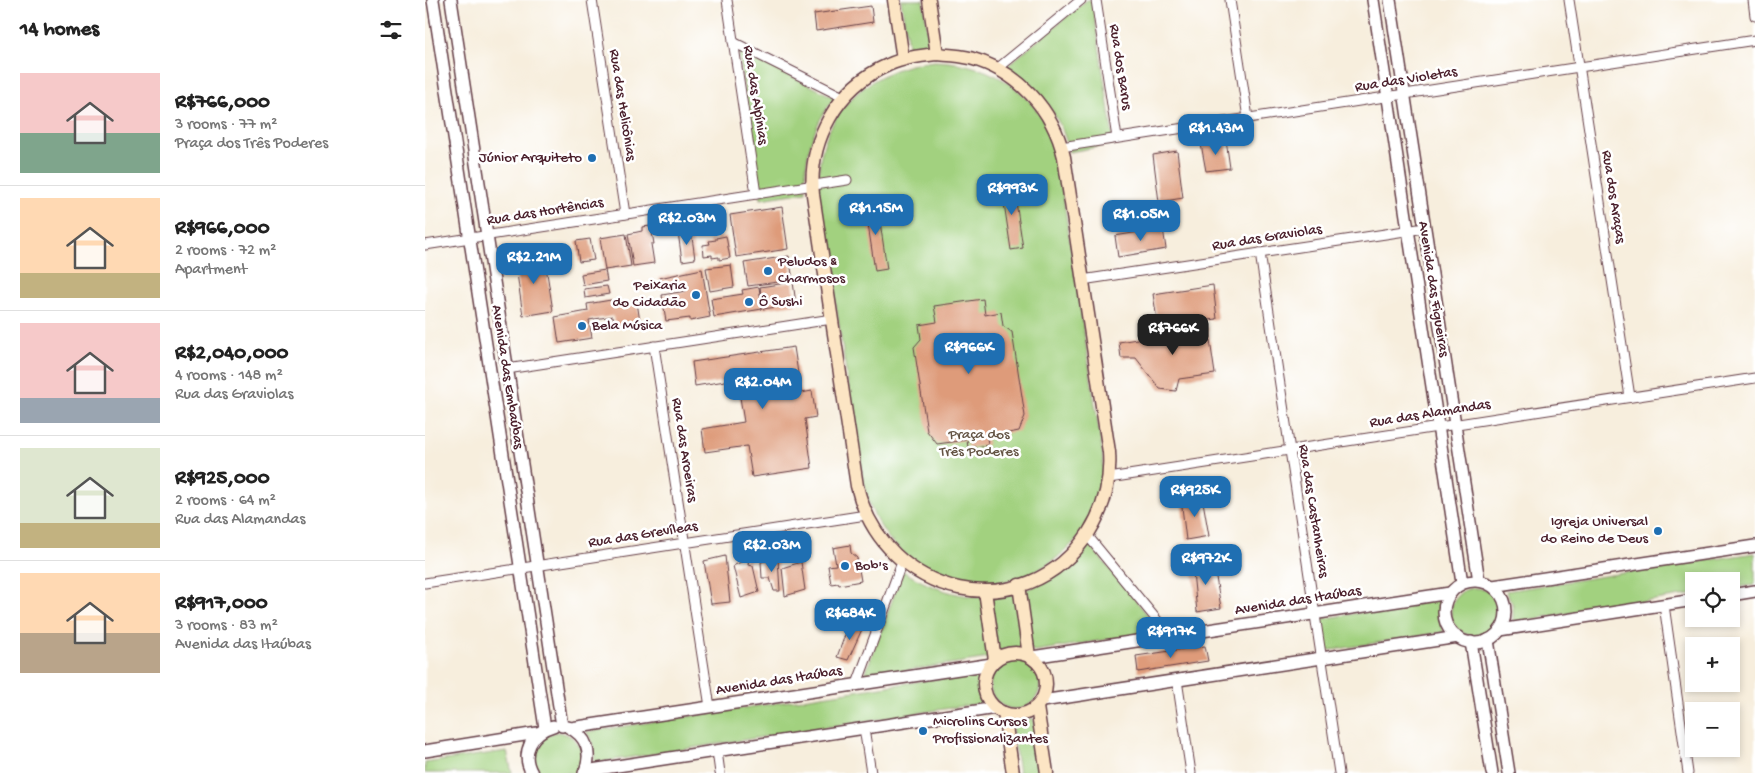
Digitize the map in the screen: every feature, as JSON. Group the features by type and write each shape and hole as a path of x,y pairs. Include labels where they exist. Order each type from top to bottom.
{"main road":[{"path":"894,0 903,59"},
{"path":"929,0 937,54"},
{"path":"937,54 969,58 997,69 1014,79 1038,102 1052,124 1061,147 1109,452 1109,478 1101,510 1087,536 1074,552 1062,563 1041,576 1019,585 985,591 960,588 936,582 902,562 883,542 866,515 857,486 812,185 812,168 820,135 827,120 843,97 859,82 873,73 903,59 937,54"},
{"path":"1019,585 1031,657"},
{"path":"985,591 994,662"},
{"path":"1040,704 1021,715 1009,715 1000,710 987,696 984,684 987,672 994,662 1003,655 1015,652 1031,657 1041,666 1046,678 1046,690 1040,704 1047,773"},
{"path":"1000,710 1013,773"}],"street":[{"name":"Avenida das Embaúbas","path":"441,0 432,0 521,568 541,731"},
{"name":"Avenida das Embaúbas","path":"451,0 537,566 566,727"},
{"name":"Rua das Helicônias","path":"592,0 625,214"},
{"name":"Rua das Alpínias","path":"727,0 757,194"},
{"path":"997,69 1081,0"},
{"name":"Rua dos Barus","path":"1096,0 1117,138"},
{"path":"1230,0 1248,118"},
{"name":"Avenida das Figueiras","path":"1373,0 1463,583"},
{"name":"Avenida das Figueiras","path":"1390,0 1479,581"},
{"name":"Rua dos Araças","path":"1569,0 1630,397"},
{"path":"1753,0 1755,16"},
{"name":"Rua das Violetas","path":"1061,147 1755,40"},
{"path":"733,42 843,97"},
{"name":"Rua das Hortências","path":"425,245 847,180"},
{"name":"Rua das Graviolas","path":"1083,280 1425,228"},
{"name":"Rua das Castanheiras","path":"1260,253 1339,773"},
{"path":"507,369 832,319"},
{"name":"Rua das Aroeiras","path":"655,346 710,707"},
{"name":"Rua das Alamandas","path":"1109,478 1755,378"},
{"name":"Rua das Grevíleas","path":"425,583 866,515"},
{"path":"1087,536 1170,636"},
{"path":"1493,586 1755,546"},
{"path":"857,684 902,562"},
{"path":"1479,581 1493,586 1501,594 1506,610 1505,619 1500,630 1488,640 1471,642 1458,637 1450,629 1445,615 1445,607 1451,593 1463,583 1479,581"},
{"path":"1740,594 1755,591"},
{"name":"Avenida das Itaúbas","path":"1031,657 1451,593"},
{"path":"1500,630 1685,602"},
{"path":"1664,605 1688,773"},
{"path":"1040,704 1177,680 1458,637"},
{"path":"1488,640 1509,773"},
{"path":"1471,642 1491,773"},
{"name":"Avenida das Itaúbas","path":"566,727 710,707 994,662"},
{"path":"1177,680 1191,773"},
{"path":"425,751 541,731 552,726 566,727 581,735 588,749 589,756 585,772 864,728 1000,710"},
{"path":"864,728 871,773"},
{"path":"532,773 527,761 527,753 529,745 541,731"},
{"path":"717,751 720,773"}],"green space":[{"path":"901,0 923,0 930,48 909,52"},
{"path":"1087,0 1092,0 1114,144 1069,152 1061,126 1047,103 1028,83 1006,67"},
{"path":"738,49 835,98 815,130 811,142 806,167 806,192 761,199"},
{"name":"Praça dos Três Poderes","path":"935,61 957,63 978,68 997,76 1029,100 1041,117 1050,135 1057,157 1102,450 1101,488 1087,524 1072,544 1043,567 1011,580 979,584 948,579 919,565 894,544 875,516 863,481 819,195 819,168 824,144 834,122 848,102 865,87 886,74 909,65"},
{"path":"1089,544 1161,631 1035,651 1011,647 989,658 864,677 903,571 928,584 953,593 977,597 1002,596 1025,590 1048,579 1069,564"},
{"path":"1755,553 1755,585 1740,587 1740,572 1685,572 1685,595 1513,622 1513,605 1506,591"},
{"path":"1470,588 1480,588 1492,595 1499,607 1499,617 1492,629 1480,636 1470,636 1462,632 1455,625 1451,617 1451,607 1455,599 1462,592"},
{"path":"1442,600 1440,617 1444,632 1325,651 1320,619"},
{"path":"1010,659 1020,659 1033,666 1040,679 1040,689 1033,702 1020,709 1010,709 1001,705 994,698 990,689 990,679 994,670 1001,663"},
{"path":"980,672 978,684 983,703 594,763 595,754 586,732"},
{"path":"1033,718 1041,773 1019,773 1011,721 1023,721"},
{"path":"557,732 571,737 579,746 581,759 576,773 541,773 537,767 534,760 536,748 544,738"},
{"path":"507,751 512,773 425,773 425,763"}],"building":[{"path":"871,6 873,22 816,31 814,14"},
{"path":"1226,140 1230,168 1206,171 1201,144"},
{"path":"1177,151 1183,198 1159,202 1153,155"},
{"path":"1013,182 1023,248 1011,250 1001,183"},
{"path":"877,202 887,269 875,271 865,204"},
{"path":"782,207 788,249 736,257 730,215"},
{"path":"651,226 654,244 651,244 654,263 633,266 628,234 642,231 642,227"},
{"path":"1163,228 1166,249 1118,257 1115,236"},
{"path":"691,230 695,259 682,261 678,232"},
{"path":"626,234 631,266 605,270 600,238"},
{"path":"726,236 730,258 719,260 719,257 712,258 712,255 704,256 703,245 710,244 709,241 716,240 716,238"},
{"path":"590,239 594,260 579,262 576,241"},
{"path":"544,254 553,311 523,316 515,259"},
{"name":"Peludos & Charmosos","path":"789,256 793,280 748,286 744,263"},
{"path":"731,265 734,287 710,291 706,268"},
{"path":"702,269 710,317 690,321 690,318 666,321 662,295 686,291 684,283 661,286 659,278"},
{"path":"605,270 607,281 583,285 581,274"},
{"path":"793,282 796,304 763,309 760,287"},
{"path":"1213,285 1217,319 1158,326 1153,294"},
{"path":"607,286 609,294 585,298 584,289"},
{"path":"759,287 762,309 714,317 711,299 743,294 742,290"},
{"path":"983,299 985,315 1001,312 1003,326 1012,332 1025,416 1019,431 987,437 988,445 968,448 967,440 937,444 927,431 914,347 921,339 919,325 937,322 934,306"},
{"path":"611,300 612,306 637,302 640,322 615,326 613,316 589,320 592,338 559,343 555,317 588,311 587,304"},
{"path":"1208,327 1215,374 1179,379 1176,391 1160,389 1136,358 1121,358 1119,342"},
{"path":"794,347 801,393 812,391 816,417 805,419 812,468 752,477 747,446 705,452 702,429 744,422 737,379 695,386 692,362"},
{"path":"1202,496 1209,536 1186,540 1181,499"},
{"name":"Bob's","path":"850,545 851,553 857,558 861,581 839,585 838,583 831,584 828,566 836,565 833,548"},
{"path":"725,556 730,602 711,604 704,561"},
{"path":"749,558 748,565 753,566 759,592 741,598 733,566"},
{"path":"778,559 780,591 774,591 770,578 762,578 761,562"},
{"path":"1213,559 1221,608 1197,612 1192,562"},
{"path":"801,562 805,590 785,596 782,568"},
{"path":"850,621 863,627 848,660 837,657"},
{"path":"1205,646 1208,661 1138,672 1136,656"}],"place":[{"name":"Júnior Arquiteto","path":"592,158"},
{"name":"Peludos & Charmosos","path":"768,271"},
{"name":"Peixaria do Cidadão","path":"696,295"},
{"name":"Ô Sushi","path":"749,302"},
{"name":"Bela Música","path":"582,326"},
{"name":"Igreja Universal do Reino de Deus","path":"1658,531"},
{"name":"Bob's","path":"845,566"},
{"name":"Microlins Cursos Profissionalizantes","path":"923,731"}]}
